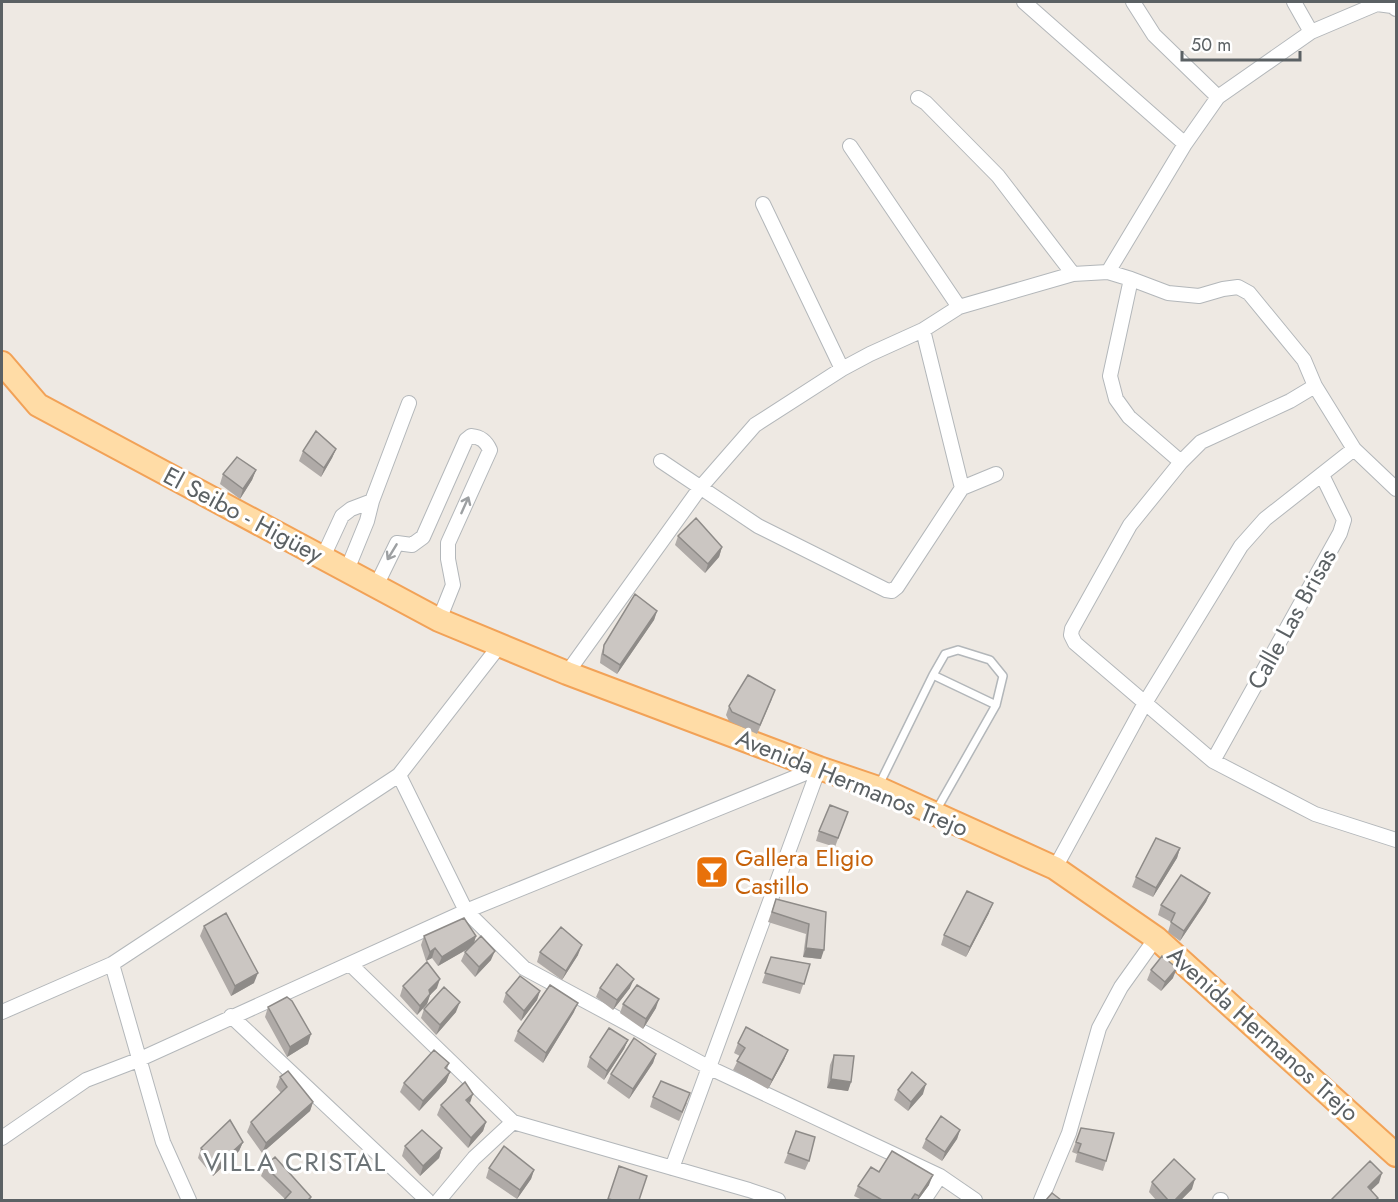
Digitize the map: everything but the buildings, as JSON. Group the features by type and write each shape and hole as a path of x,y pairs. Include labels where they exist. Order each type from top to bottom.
{"main road":[{"name":"El Seibo - Higüey","path":"2,363 38,405 439,620 500,645"},
{"name":"Avenida Hermanos Trejo","path":"500,645 567,673 878,788 936,812 1055,868 1156,938 1396,1155"}],"street":[{"path":"1024,2 1185,144"},
{"path":"1133,2 1154,34 1218,97"},
{"path":"1294,2 1311,32"},
{"path":"1108,273 1185,144 1218,97 1311,32 1377,4 1392,6 1396,9"},
{"path":"918,98 926,103 998,176 1073,274"},
{"path":"850,146 959,307"},
{"path":"763,204 842,369"},
{"path":"567,673 700,488 755,425 842,369 923,330 959,307 1073,274 1108,273 1168,293 1199,296 1238,287 1249,293 1304,360 1315,386 1354,449 1396,489"},
{"path":"1131,279 1110,376 1116,399 1130,417 1181,462"},
{"path":"923,330 962,488"},
{"path":"1315,386 1290,401 1201,442 1181,462 1130,525 1071,635 1076,643 1213,761 1315,814 1396,840"},
{"path":"346,570 367,522 372,501 410,403"},
{"path":"376,586 397,543 412,545 423,537 466,440 471,436 479,437 487,443 490,450 448,543 448,559 453,585 439,620"},
{"path":"1055,868 1145,703 1241,546 1265,519 1354,449"},
{"path":"661,461 758,526 892,591 897,587 962,488 996,474"},
{"name":"Calle Las Brisas","path":"1213,761 1340,533 1344,520 1322,475"},
{"path":"322,557 342,516 351,509 372,501"},
{"path":"427,530 448,543"},
{"path":"2,1012 112,964 399,775 500,645"},
{"path":"2,1138 86,1080 138,1060 466,911 819,768"},
{"path":"672,1168 819,768"},
{"path":"399,775 466,911 524,968 710,1068 940,1176 975,1200"},
{"path":"1047,1198 1069,1133 1099,1028 1121,987 1156,938"},
{"path":"112,964 163,1142 189,1200"},
{"path":"350,964 513,1122 672,1168 747,1195 778,1200"},
{"path":"231,1016 428,1200"},
{"path":"439,1200 474,1158 513,1122"},
{"path":"924,1200 940,1176"}],"lane":[{"path":"878,788 945,654 958,650 990,660 1003,676 996,705 936,812"},
{"path":"933,675 996,705"}],"place":[{"name":"Gallera Eligio Castillo","path":"712,872"}],"district":[{"name":"VILLA CRISTAL","path":"295,1162"}]}
